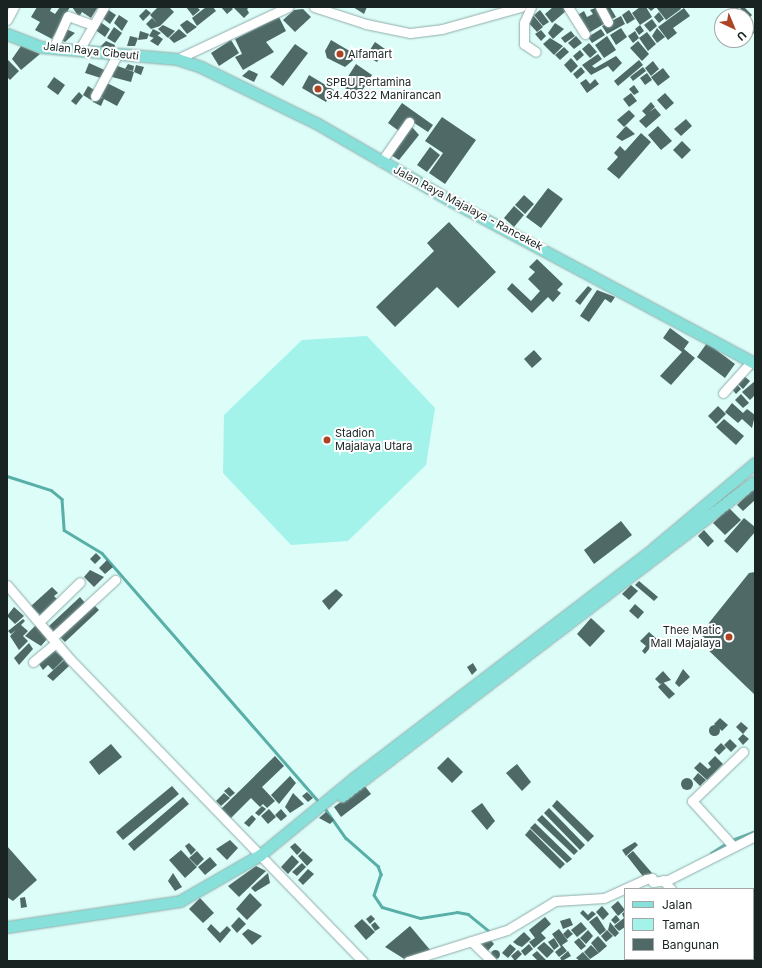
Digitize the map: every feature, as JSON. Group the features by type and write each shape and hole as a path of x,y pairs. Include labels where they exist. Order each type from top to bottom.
{"main road":[{"name":"Jalan Raya Cibeuti","path":"7,34 53,49 177,59"},
{"name":"Jalan Raya Majalaya - Rancekek","path":"177,59 222,76 309,120 381,162 754,362"},
{"path":"309,818 355,776 654,548 755,463"},
{"path":"7,927 180,901 260,855 309,818 341,797 755,481"}],"street":[{"path":"7,20 14,7"},
{"path":"79,50 104,7"},
{"path":"314,7 366,24 410,33 442,29 521,7"},
{"path":"531,7 524,23 524,44 536,52"},
{"path":"568,7 584,34"},
{"path":"600,7 608,22"},
{"path":"177,59 284,8"},
{"path":"53,49 68,16 93,25"},
{"path":"95,96 117,55"},
{"path":"381,162 409,122"},
{"path":"723,393 754,362"},
{"path":"33,662 114,580"},
{"path":"39,622 80,582"},
{"path":"7,585 54,641 363,961"},
{"path":"732,844 692,801 743,752"},
{"path":"626,888 646,879 663,880 732,844 755,836"},
{"path":"663,880 670,888"},
{"path":"408,961 506,930 555,901 604,898 624,889"},
{"path":"471,941 492,961"}],"green space":[{"name":"Stadion Majalaya Utara","path":"367,336 435,408 426,465 348,541 291,545 223,473 224,415 302,340"}],"building":[{"path":"37,7 52,7 50,11 55,14 60,7 70,7 52,39 35,30 40,22 31,17"},
{"path":"72,7 98,7 91,18 82,12 79,17"},
{"path":"158,7 169,7 174,12 160,26 151,29 146,24 152,18 157,23 150,15"},
{"path":"186,7 197,7 200,10 193,16"},
{"path":"206,7 213,7 216,11 197,26 192,18"},
{"path":"221,7 231,7 233,9 227,14"},
{"path":"233,7 250,7 247,9 249,13 244,18"},
{"path":"353,7 367,7 364,14"},
{"path":"553,7 563,7 566,11 552,23 545,14"},
{"path":"598,7 607,22 587,34 576,16 584,11 587,17 593,14 590,10"},
{"path":"602,7 610,7 616,17 610,20"},
{"path":"640,7 646,7 652,17 640,25 632,13"},
{"path":"647,7 656,7 651,11"},
{"path":"656,7 680,7 681,9 666,20"},
{"path":"684,8 690,16 673,28 677,33 668,40 658,27"},
{"path":"107,9 116,15 110,24 101,17"},
{"path":"146,9 151,13 143,21 139,16"},
{"path":"303,9 311,17 295,32 283,20 294,10"},
{"path":"540,10 549,22 543,26 534,15"},
{"path":"629,10 635,19 627,24 622,15"},
{"path":"659,12 664,19 659,23 654,17"},
{"path":"119,15 128,21 122,31 114,23"},
{"path":"533,15 543,27 537,32 526,20"},
{"path":"621,16 625,24 607,34 602,26"},
{"path":"279,17 286,31 266,42 274,52 243,70 235,57 242,54 235,39"},
{"path":"652,19 657,26 650,32 644,25"},
{"path":"187,20 197,27 187,34 180,25"},
{"path":"99,21 110,29 105,37 94,29"},
{"path":"555,23 564,29 553,39 548,33"},
{"path":"163,25 175,31 168,38 158,29"},
{"path":"640,25 644,31 639,35 635,29"},
{"path":"114,27 122,33 115,43 107,38"},
{"path":"64,28 75,33 65,42 59,39"},
{"path":"621,28 627,37 616,45 610,35"},
{"path":"657,28 665,37 657,43 652,36"},
{"path":"153,29 161,33 154,38 149,36"},
{"path":"179,29 187,36 174,43 169,38"},
{"path":"601,29 605,35 592,43 588,37"},
{"path":"541,30 546,36 541,41 535,34"},
{"path":"140,31 149,34 147,39 138,40"},
{"path":"571,31 575,36 565,43 561,38"},
{"path":"635,31 639,38 633,43 628,36"},
{"path":"647,32 656,44 648,51 639,38"},
{"path":"157,35 163,39 158,46 150,41"},
{"path":"130,36 138,38 135,46 127,46"},
{"path":"576,36 582,43 574,49 568,43"},
{"path":"607,36 616,50 604,58 595,45"},
{"path":"550,38 563,46 554,55 543,44"},
{"path":"231,40 239,53 219,66 211,53"},
{"name":"Alfamart","path":"331,40 358,56 345,67 327,58 325,51"},
{"path":"106,41 115,45 114,49 100,47"},
{"path":"638,41 649,54 642,61 630,48"},
{"path":"375,42 385,49 377,62 366,56"},
{"path":"589,43 597,52 590,58 582,49"},
{"path":"295,44 308,53 283,86 270,77"},
{"path":"21,46 40,54 21,70 12,59"},
{"path":"564,47 569,52 560,60 555,55"},
{"path":"580,50 584,55 577,61 573,56"},
{"path":"598,54 602,59 592,66 595,68 616,56 622,63 613,72 608,66 591,75 582,65"},
{"path":"571,58 578,66 571,73 564,65"},
{"path":"7,59 19,71 10,80 7,77"},
{"path":"639,60 643,65 618,86 614,81"},
{"path":"653,61 659,69 651,76 645,68"},
{"path":"89,63 109,72 104,79 85,73"},
{"path":"128,64 134,66 133,71 125,69"},
{"path":"356,64 372,75 358,97 342,86"},
{"path":"115,65 134,72 131,82 112,77"},
{"path":"136,65 144,67 141,75 134,72"},
{"path":"581,67 585,72 577,79 573,74"},
{"path":"643,67 646,71 633,81 630,77"},
{"path":"663,68 670,77 658,86 651,77"},
{"path":"249,70 258,74 254,82 242,76"},
{"path":"647,73 652,80 645,85 640,78"},
{"name":"SPBU Pertamina 34.40322 Manirancan","path":"309,75 334,90 326,102 302,88"},
{"path":"54,77 65,85 58,95 47,87"},
{"path":"586,79 590,84 595,79 599,84 587,93 580,83"},
{"path":"107,83 125,92 117,106 100,96"},
{"path":"634,85 639,92 634,95 629,89"},
{"path":"88,86 96,91 91,100 83,95"},
{"path":"79,92 83,96 76,105 71,101"},
{"path":"631,93 637,101 629,107 623,99"},
{"path":"665,93 674,103 666,110 657,100"},
{"path":"97,95 104,99 101,106 93,102"},
{"path":"651,102 655,107 649,112 655,108 661,115 646,128 639,121 646,115 642,111"},
{"path":"402,103 433,125 428,132 408,119 399,131 388,123"},
{"path":"629,110 635,116 624,127 617,120"},
{"path":"442,117 476,140 445,184 429,173 443,153 425,141"},
{"path":"686,119 692,126 681,136 674,129"},
{"path":"626,126 635,134 622,141 616,137"},
{"path":"658,126 672,141 661,150 648,135"},
{"path":"412,127 419,135 399,160 391,155"},
{"path":"641,133 651,142 619,179 607,169 618,157 614,153 620,146 625,151"},
{"path":"682,141 691,150 682,159 673,150"},
{"path":"430,147 440,155 427,172 417,165"},
{"path":"548,188 563,199 541,228 526,217"},
{"path":"524,195 534,204 525,214 515,205"},
{"path":"514,206 524,215 514,227 504,218"},
{"path":"449,222 496,272 458,308 437,287 395,327 376,307 434,251 427,243"},
{"path":"537,259 563,284 557,290 561,293 553,302 548,297 532,313 507,289 512,283 531,301 540,291 528,279 535,272 529,267"},
{"path":"588,286 592,289 580,305 575,301"},
{"path":"597,290 615,297 611,303 605,299 589,322 580,316"},
{"path":"670,328 689,342 684,349 695,358 671,385 660,376 682,352 663,338"},
{"path":"707,343 735,364 725,378 697,357"},
{"path":"534,350 542,359 532,368 524,359"},
{"path":"744,376 750,381 743,389 737,383"},
{"path":"755,381 755,395 750,400 742,392"},
{"path":"736,383 741,389 736,394 731,388"},
{"path":"741,394 749,403 743,408 735,400"},
{"path":"732,403 743,413 747,409 755,415 752,428 742,419 738,423 725,412"},
{"path":"718,406 726,414 716,424 708,416"},
{"path":"724,419 744,436 736,445 716,427"},
{"path":"755,487 755,500 743,511 737,505"},
{"path":"729,508 741,520 725,535 713,523"},
{"path":"744,518 755,527 755,532 737,553 724,541"},
{"path":"621,521 632,535 594,564 584,550"},
{"path":"704,530 714,541 708,547 698,536"},
{"path":"96,553 101,558 95,564 90,559"},
{"path":"107,560 113,567 105,574 99,568"},
{"path":"90,570 104,577 94,587 84,577"},
{"name":"Thee Matic Mall Majalaya","path":"755,572 755,695 704,646 707,640 700,634 749,573"},
{"path":"639,581 658,597 654,601 635,585"},
{"path":"631,585 638,591 629,600 622,594"},
{"path":"52,587 58,593 54,596 57,599 40,615 31,606"},
{"path":"336,589 343,595 329,610 322,601"},
{"path":"80,597 86,604 55,633 49,626"},
{"path":"93,604 99,610 65,642 59,636"},
{"path":"635,604 644,612 638,619 629,611"},
{"path":"14,607 24,616 15,624 7,616"},
{"path":"591,618 605,631 590,647 577,634"},
{"path":"23,619 25,621 21,625 28,631 23,636 28,641 19,650 10,636 16,630 11,634 8,631"},
{"path":"36,625 47,639 41,646 25,636"},
{"path":"649,632 657,639 645,654 642,651 646,646 640,641"},
{"path":"29,643 33,649 19,665 14,658"},
{"path":"54,650 64,659 53,670 48,665 43,670 39,664"},
{"path":"64,660 69,666 53,681 47,676"},
{"path":"473,663 477,670 472,675 467,667"},
{"path":"683,669 690,677 679,687 675,683"},
{"path":"663,671 671,680 660,684 655,679"},
{"path":"663,682 675,694 669,699 658,687"},
{"path":"720,718 728,725 722,731 714,724"},
{"path":"741,722 748,728 743,734 736,727"},
{"path":"712,725 716,725 718,726 718,734 712,735 709,732 709,728"},
{"path":"743,734 749,739 743,745 738,739"},
{"path":"730,739 737,746 731,752 724,745"},
{"path":"721,743 726,748 719,755 714,750"},
{"path":"111,744 122,757 99,775 89,762"},
{"path":"275,756 284,766 262,787 275,801 267,808 263,804 260,807 251,798 230,819 220,810"},
{"path":"715,756 723,764 707,780 694,768 700,762 708,769 711,767 708,763"},
{"path":"448,757 463,772 452,783 437,768"},
{"path":"517,764 531,782 522,791 506,773"},
{"path":"698,773 706,780 700,786 693,779"},
{"path":"290,776 296,783 279,804 271,795"},
{"path":"687,778 691,780 693,784 691,788 687,790 683,788 681,784 683,780"},
{"path":"364,785 371,794 341,817 334,807"},
{"path":"172,786 179,794 123,840 116,832"},
{"path":"229,787 235,793 230,797 224,791"},
{"path":"307,792 313,798 308,802 302,796"},
{"path":"224,793 230,798 221,806 216,801"},
{"path":"293,793 304,804 290,813 285,807"},
{"path":"183,797 189,804 134,851 128,844"},
{"path":"557,800 594,836 588,842 552,806"},
{"path":"482,803 495,821 487,830 471,811"},
{"path":"262,806 266,809 259,816 255,813"},
{"path":"549,808 585,845 580,850 544,813"},
{"path":"269,809 276,817 268,824 261,816"},
{"path":"281,809 287,816 281,821 275,815"},
{"path":"326,812 334,820 330,824 319,818"},
{"path":"252,815 256,819 249,827 244,823"},
{"path":"542,815 578,851 574,855 537,820"},
{"path":"535,823 572,859 567,863 530,828"},
{"path":"530,829 565,864 560,869 525,835"},
{"path":"230,840 238,848 227,860 216,849"},
{"path":"635,842 638,845 626,856 622,850"},
{"path":"189,843 196,850 191,855 185,846"},
{"path":"295,843 302,850 297,855 290,847"},
{"path":"7,846 37,880 13,901 7,897"},
{"path":"181,850 197,867 185,878 169,860"},
{"path":"197,851 204,859 197,866 189,858"},
{"path":"303,851 313,860 307,866 298,856"},
{"path":"633,851 652,873 645,879 627,856"},
{"path":"292,855 299,862 288,874 281,867"},
{"path":"210,857 217,865 205,875 198,867"},
{"path":"302,863 306,867 297,876 292,872"},
{"path":"256,866 266,871 239,897 228,886"},
{"path":"308,869 314,874 303,885 298,880"},
{"path":"173,873 182,887 175,891 168,881"},
{"path":"268,873 270,883 255,892 251,888"},
{"path":"250,893 262,905 247,920 236,909"},
{"path":"25,897 27,907 21,908 20,898"},
{"path":"200,898 214,913 203,923 189,909"},
{"path":"618,901 624,911 618,916 611,907"},
{"path":"602,906 609,914 603,920 596,912"},
{"path":"583,910 588,915 592,911 596,914 588,921 580,913"},
{"path":"371,915 375,919 370,924 366,919"},
{"path":"616,915 620,920 615,924 611,920"},
{"path":"597,916 606,930 600,935 589,922"},
{"path":"239,917 246,924 237,933 231,926"},
{"path":"545,917 551,924 541,933 546,938 534,948 529,942 535,938 529,930"},
{"path":"570,918 573,925 563,929 560,921"},
{"path":"624,918 624,928 619,931 614,926"},
{"path":"362,919 375,932 366,940 354,926"},
{"path":"375,922 380,928 375,931 371,925"},
{"path":"581,922 587,929 577,937 571,930"},
{"path":"610,922 619,933 615,937 608,930"},
{"path":"211,924 220,933 227,926 231,930 220,943 207,929"},
{"path":"410,926 431,951 406,960 385,947"},
{"path":"248,929 262,936 252,945 242,934"},
{"path":"559,929 568,941 562,945 567,951 559,957 555,952 561,947 552,934"},
{"path":"568,929 573,934 567,939 563,934"},
{"path":"588,930 593,936 586,944 580,938"},
{"path":"607,930 613,936 606,942 601,936"},
{"path":"524,932 531,939 522,947 513,942"},
{"path":"598,936 607,946 599,953 591,943"},
{"path":"488,937 494,944 486,953 479,946"},
{"path":"554,938 559,946 554,950 548,942"},
{"path":"579,938 586,946 581,950 574,942"},
{"path":"544,942 554,951 547,958 537,948"},
{"path":"510,944 516,949 508,958 502,953"},
{"path":"529,944 533,949 525,956 521,951"},
{"path":"591,945 599,953 590,959 584,952"},
{"path":"495,949 500,954 495,959 490,954"},
{"path":"518,950 522,954 515,961 511,956"},
{"path":"537,951 547,961 538,961 532,955"},
{"path":"568,951 571,956 562,961 560,958"},
{"path":"583,952 591,961 580,961 576,958"}],"waterway":[{"path":"7,476 51,490 62,499 64,530 102,553 319,802"},
{"path":"324,807 346,838 378,866 381,874 374,895 382,907 420,918 457,912 468,914 490,932"},
{"path":"732,840 755,831"},
{"path":"711,853 727,843"}],"place":[{"name":"Alfamart","path":"340,54"},
{"name":"SPBU Pertamina 34.40322 Manirancan","path":"318,89"},
{"name":"Stadion Majalaya Utara","path":"327,440"},
{"name":"Thee Matic Mall Majalaya","path":"729,637"}]}
